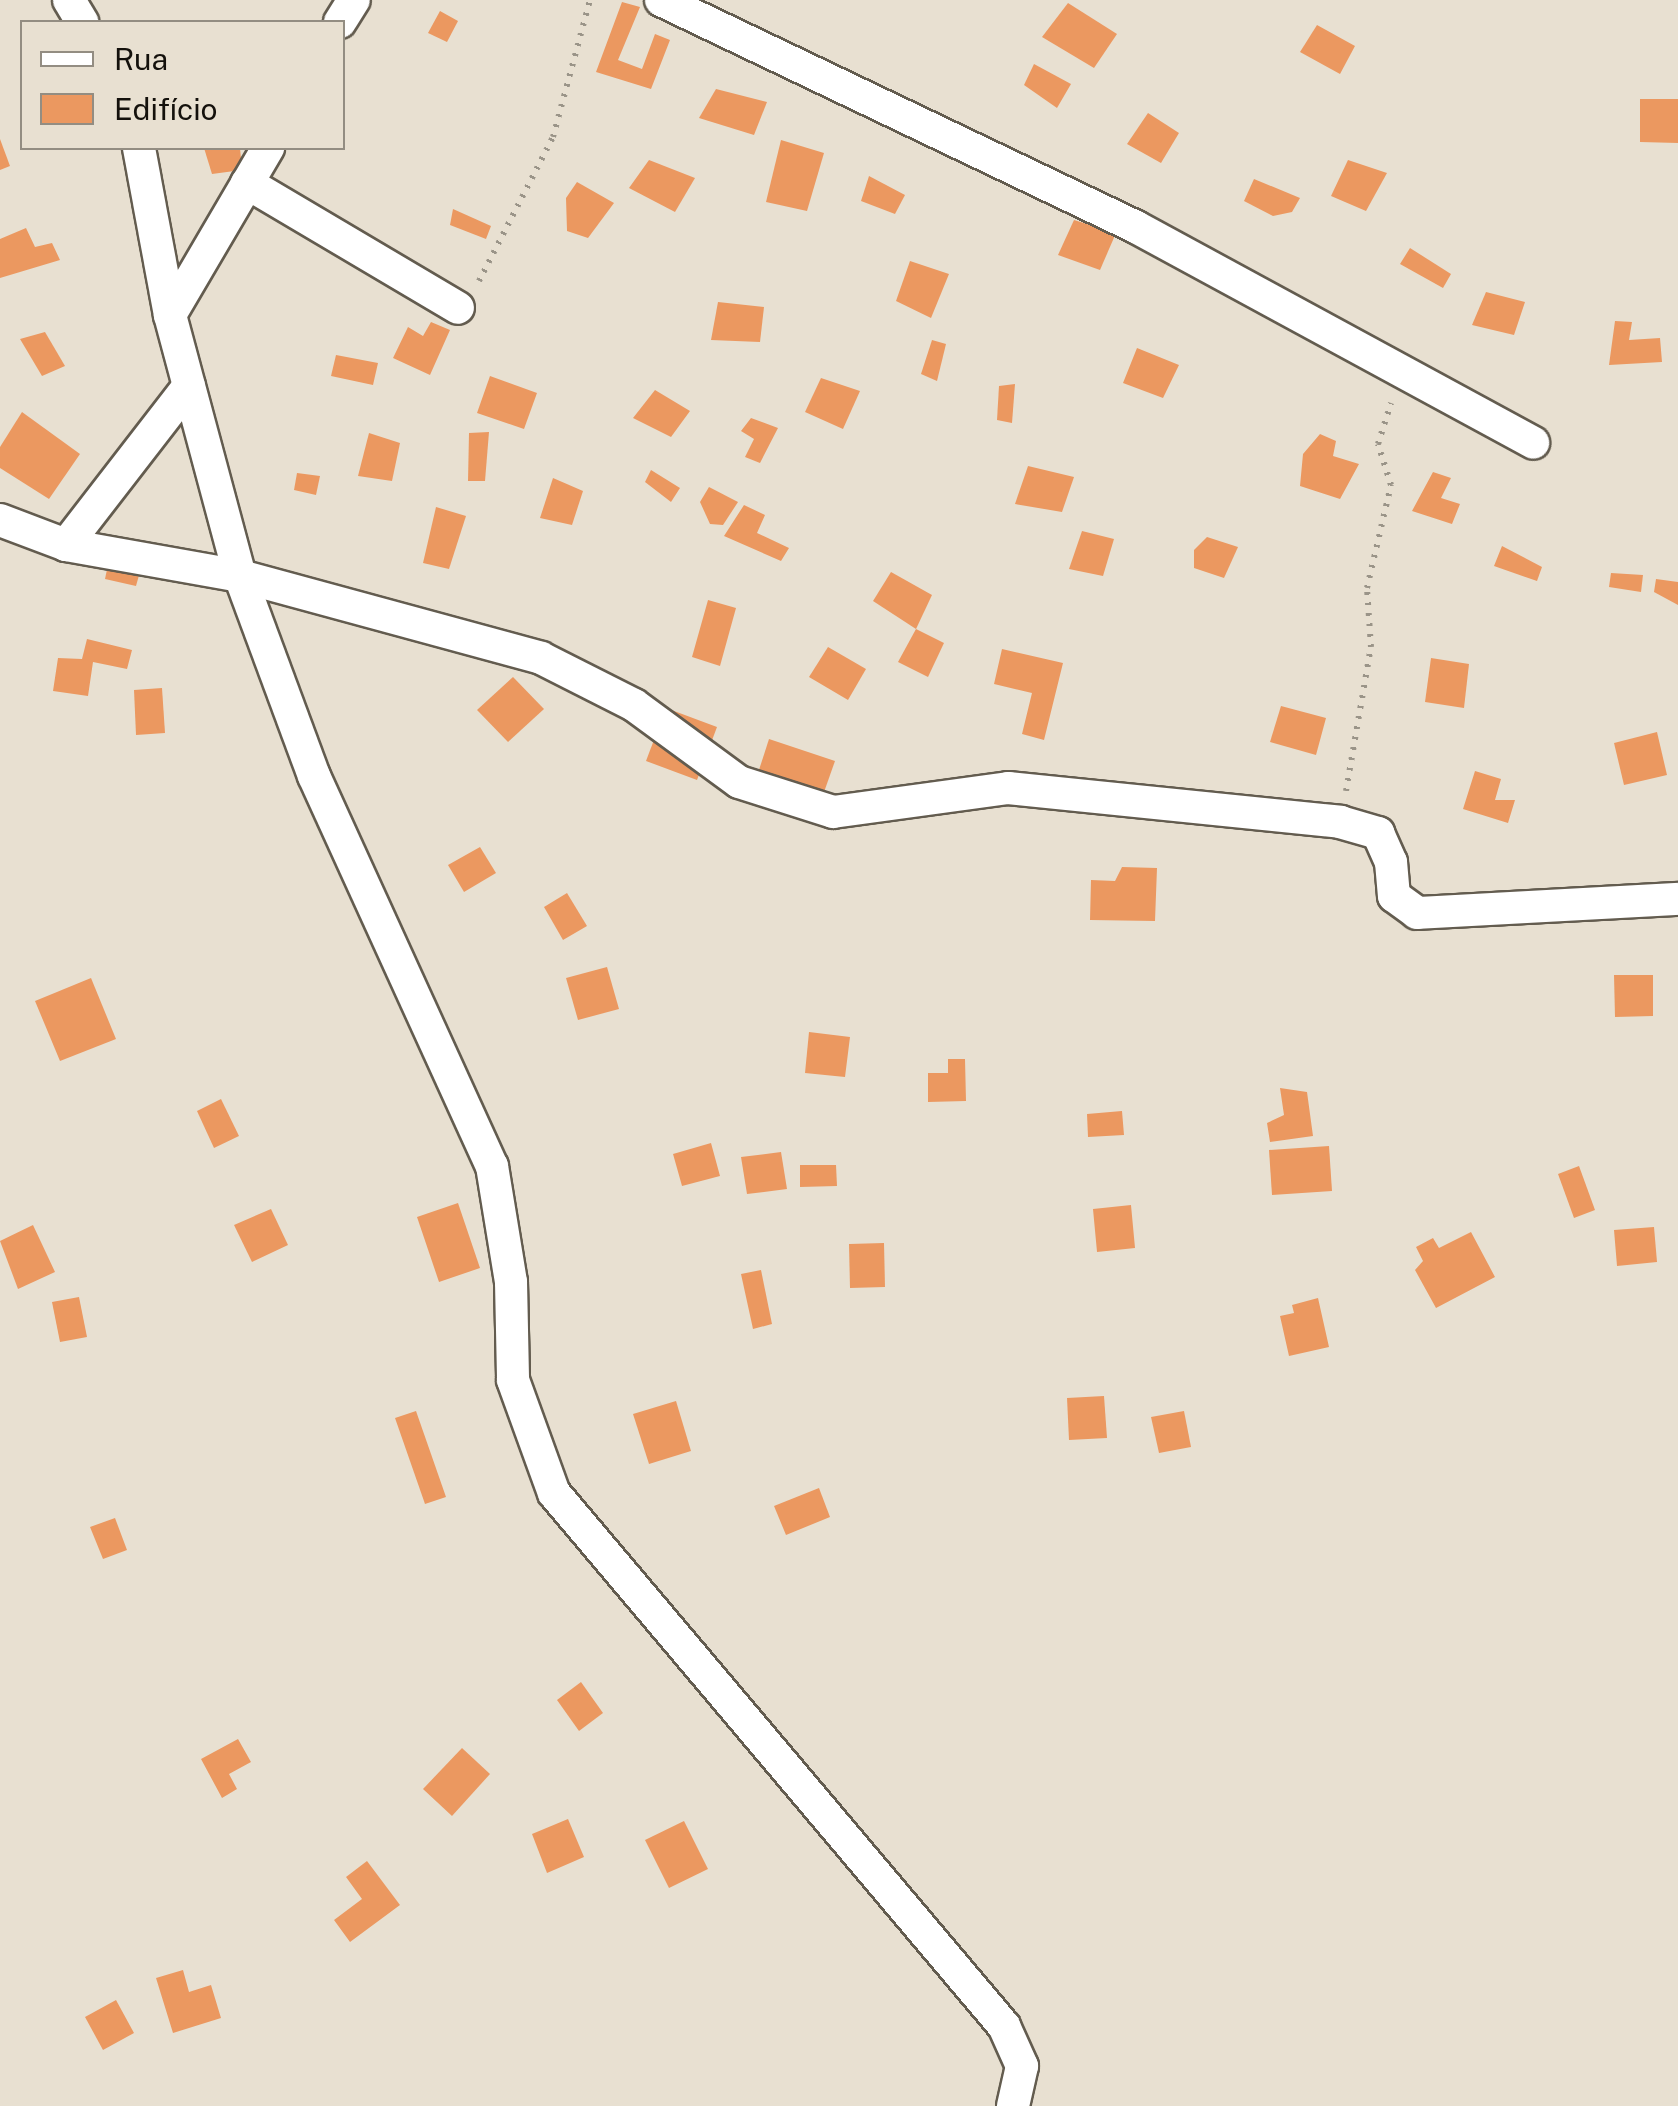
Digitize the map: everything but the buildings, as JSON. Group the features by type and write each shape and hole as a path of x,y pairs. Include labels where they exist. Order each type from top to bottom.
{"street":[{"path":"661,0 1136,227 1533,443"},
{"path":"139,150 170,315 240,576 314,776 492,1166 511,1282 512,1380 554,1493 1004,2026 1022,2066 1013,2106"},
{"path":"170,315 267,150"},
{"path":"247,183 458,308"},
{"path":"66,544 189,386"},
{"path":"0,520 66,544 240,576 541,658 634,706 739,782 833,812 1008,788 1340,822 1378,833 1391,862 1394,896 1417,913 1678,899"}],"path":[{"path":"458,308 468,302 553,137 590,0"},
{"path":"1340,822 1372,647 1367,588 1391,485 1378,444 1402,372"}]}
